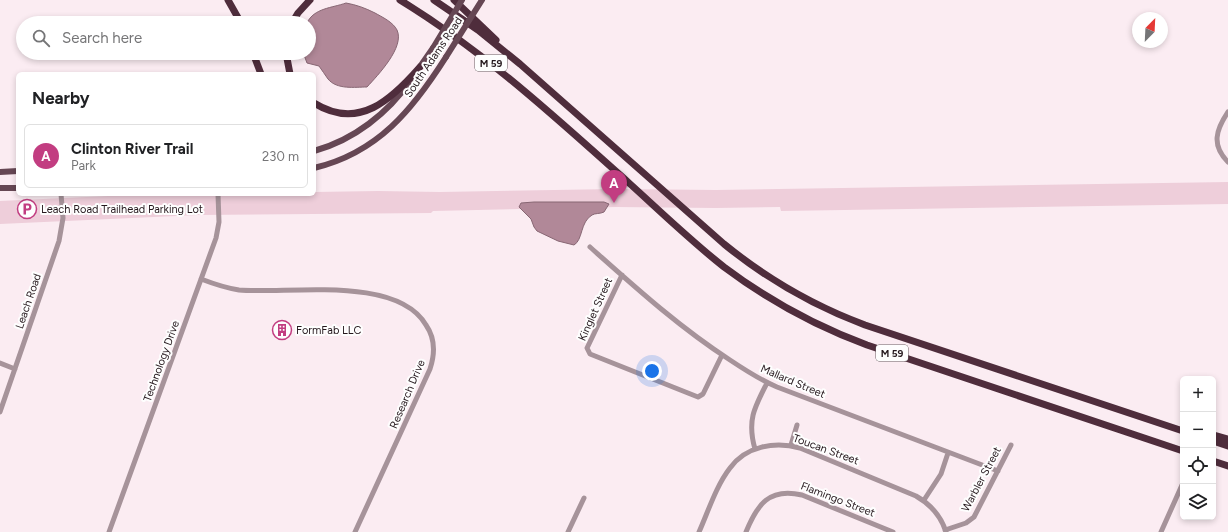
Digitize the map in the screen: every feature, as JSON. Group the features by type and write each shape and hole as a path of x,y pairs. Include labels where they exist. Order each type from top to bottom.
{"highway":[{"path":"228,0 237,16"},
{"path":"296,16 310,0"},
{"path":"393,0 420,12"},
{"name":"M 59","path":"400,0 462,41 509,77 711,256 743,281 780,305 826,329 867,345 1180,450"},
{"name":"M 59","path":"434,0 478,30 520,64 724,244 762,273 795,293 837,314 890,334 1180,430"},
{"path":"454,0 486,29 520,64"},
{"path":"256,60 260,72"},
{"path":"287,60 289,72"},
{"path":"316,104 327,110 351,113 373,108 396,93 420,67"},
{"path":"1112,407 1180,425"},
{"path":"1216,436 1228,439"},
{"path":"1216,442 1228,446"},
{"path":"1216,462 1228,466"}],"main road":[{"name":"South Adams Road","path":"316,150 349,137 379,116 402,92 420,67 462,0"},
{"name":"South Adams Road","path":"316,167 337,161 357,152 391,128 416,102 482,0"},
{"path":"0,172 16,171"},
{"path":"0,188 16,188"}],"street":[{"path":"1228,112 1220,124 1217,140 1219,150 1228,162"},
{"name":"Leach Road","path":"0,412 59,241 63,218 61,196"},
{"name":"Technology Drive","path":"109,532 218,230 218,196"},
{"name":"Mallard Street","path":"590,247 677,323 722,355 767,383 998,471"},
{"name":"Kinglet Street","path":"622,275 587,348 590,354 698,397 703,394 722,355"},
{"name":"Research Drive","path":"201,279 220,286 240,290 322,289 366,293 389,299 407,306 418,314 426,323 433,341 433,356 430,369 355,532"},
{"path":"0,363 15,369"},
{"path":"756,449 752,437 751,423 757,402 767,383"},
{"path":"791,446 797,425"},
{"name":"Toucan Street","path":"699,532 723,479 730,468 743,455 756,449 772,445 791,446 901,489 924,500 937,514 946,531"},
{"name":"Warbler Street","path":"946,531 966,523 974,517 1011,445"},
{"path":"924,500 940,474 948,453"},
{"path":"1161,532 1180,489"},
{"name":"Flamingo Street","path":"746,532 754,514 761,504 777,495 789,492 802,495 893,532"},
{"path":"568,532 584,498"}],"shaded area":[{"path":"346,3 361,7 384,18 397,30 398,37 394,52 367,87 346,87 336,85 328,79 319,66 307,63 306,60 316,60 316,16 312,16 324,9"},
{"path":"1228,182 1228,204 781,211 780,207 616,207 433,211 431,213 198,215 0,224 0,201 108,196 316,196 316,192 378,191 440,192 616,189 716,190"},
{"path":"604,202 609,204 604,212 593,214 588,218 583,226 577,243 574,245 558,241 537,231 531,219 519,207 521,203"}],"place":[{"name":"Clinton River Trail","path":"614,203"},
{"name":"Leach Road Trailhead Parking Lot","path":"27,209"},
{"name":"FormFab LLC","path":"282,330"}]}
